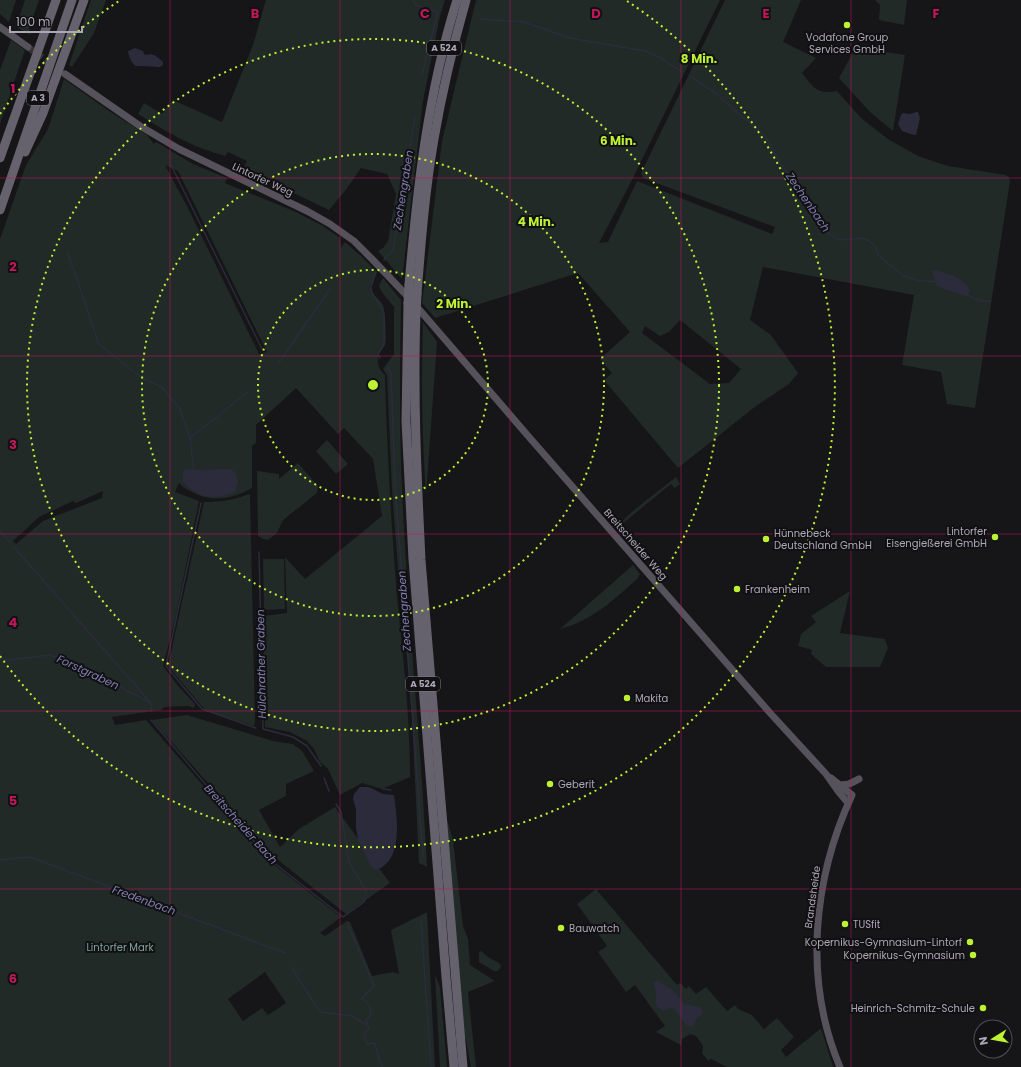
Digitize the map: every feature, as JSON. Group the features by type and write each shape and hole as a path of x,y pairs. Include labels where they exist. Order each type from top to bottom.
{"highway":[{"path":"37,52 52,0"},
{"name":"A 3","path":"0,158 56,0"},
{"name":"A 3","path":"0,210 72,0"},
{"path":"5,197 43,113 84,0"},
{"name":"A 524","path":"454,1067 413,559 406,421 408,303 418,190 426,137 441,58 457,0"},
{"name":"A 524","path":"462,1067 421,560 415,416 416,313 422,233 434,140 442,95 466,0"}],"main road":[{"path":"0,27 28,47"},
{"name":"Lintorfer Weg","path":"65,74 140,126 179,149 206,164 307,211 330,224 354,241 433,325"},
{"name":"Breitscheider Weg","path":"433,325 533,442 785,730 826,774 848,803"},
{"name":"Breitscheider Weg","path":"826,774 852,795"},
{"path":"841,785 859,779"},
{"name":"Brandsheide","path":"840,1067 832,1047 820,997 817,943 820,903 826,868 834,840 852,795"}],"green space":[{"path":"0,0 16,0 9,22 0,14"},
{"path":"25,0 39,0 29,29 31,35 16,27"},
{"path":"91,0 106,0 94,33 72,67 69,65"},
{"path":"266,0 445,0 440,16 423,101 402,279 378,251 383,248 388,241 396,194 387,174 361,168 345,191 329,210 243,169 247,161 228,152 225,156 190,144 138,114 144,103 162,114 173,100 222,122 253,45"},
{"path":"476,0 720,0 631,182 599,243 608,242 637,181 772,234 775,227 643,178 641,173 725,0 801,0 783,42 816,58 802,73 816,89 825,92 837,91 861,118 888,139 918,156 948,166 1006,175 1009,177 1010,181 975,408 947,404 941,372 902,365 914,295 763,267 750,320 771,335 798,373 789,384 756,406 678,468 604,380 612,373 600,359 630,332 578,273 435,318 422,303 442,141","holes":["680,320 741,369 729,383 710,384 642,333 645,326 660,336 669,332"]},
{"path":"875,0 907,0 904,25 879,20 880,5"},
{"path":"11,40 25,50 0,124 0,70"},
{"path":"856,47 863,50 867,49 905,55 893,131 870,112 839,78"},
{"name":"Lintorfer Mark","path":"64,79 109,111 147,135 154,144 156,142 193,164 227,178 225,183 296,212 323,226 340,238 341,248 345,242 377,272 370,287 383,305 385,318 386,342 379,356 378,362 379,368 385,375 391,514 404,664 410,754 410,777 382,789 362,783 340,795 328,769 320,762 314,749 307,741 290,732 265,727 263,616 287,613 285,557 305,579 382,516 373,459 344,428 338,434 296,388 256,425 256,443 252,446 252,488 230,497 207,498 185,488 179,483 175,492 199,501 175,620 163,666 178,686 195,704 194,708 188,706 164,707 161,710 112,717 115,725 146,720 268,860 341,917 320,933 325,936 347,921 350,922 372,976 393,972 399,974 391,930 427,912 435,1067 0,1067 0,239 26,165 48,129","holes":["165,165 178,171 267,352 259,354 190,212","103,491 102,498 43,521 16,544 13,541 39,517 73,501 76,503","265,972 286,1003 268,1015 262,1008 243,1021 228,999"]},
{"path":"383,278 401,300 400,416 404,535 427,867 419,863 412,719 392,490 387,375 383,369 394,354 394,307 381,291 379,285"},
{"path":"423,322 437,342 426,496 422,409"},
{"path":"327,440 348,464 336,474 316,451"},
{"path":"298,463 318,486 317,493 283,520 277,533 268,540 263,539 258,536 257,471 279,474 279,479"},
{"path":"676,477 680,484 675,488 671,484 616,529 634,510"},
{"path":"250,494 254,726 206,711 168,666 204,502 216,502"},
{"path":"263,559 284,559 285,609 264,610"},
{"path":"633,565 640,574 637,579 620,595 602,609 582,621 560,629"},
{"path":"850,591 840,633 885,639 888,648 880,667 826,667 811,654 812,650 798,646 801,634 816,622 811,616"},
{"path":"187,715 273,741 293,744 302,751 314,771 286,784 286,796 259,810 280,847 299,829 335,807 390,883 346,914 273,856 152,720"},
{"path":"446,816 453,840 463,926 468,939 470,965 495,981 468,992 476,1067 471,1067 464,1030"},
{"path":"596,889 677,985 680,983 686,989 689,986 696,994 706,987 727,1011 735,1005 738,1009 752,1015 764,1029 777,1018 794,1037 781,1050 786,1057 821,1028 833,1067 727,1067 711,1059 708,1061 702,1053 703,1046 696,1036 690,1034 682,1039 681,1046 656,1032 665,1026 635,985 626,992 598,952 607,946 577,904"},
{"path":"481,951 499,963 501,967 498,971 494,971 479,962 479,952"},
{"path":"435,975 440,987 447,1067 440,1067"}],"shaded area":[{"path":"135,48 143,51 144,54 156,56 163,62 163,65 160,67 136,66 130,59 128,51"},
{"path":"918,112 920,118 916,135 902,131 898,124 901,115 903,113 910,114"},
{"path":"934,270 960,279 964,282 970,291 967,297 937,286 932,272"},
{"path":"185,469 230,469 236,473 238,482 235,492 213,497 201,495 183,482 183,474"},
{"path":"360,787 369,787 383,794 394,795 397,826 395,848 391,858 385,865 376,870 372,868 358,840 356,828 356,809 353,799 354,794"},
{"path":"658,981 674,991 684,1004 700,1007 703,1012 702,1015 697,1018 692,1027 686,1025 673,1007 664,1011 657,1007 656,993 653,982"}],"waterway":[{"path":"413,0 416,5 438,12 422,75"},
{"name":"Zechenbach","path":"480,19 524,22 570,38 645,51 659,57 682,72"},
{"name":"Zechenbach","path":"691,77 714,92 765,136 776,156 828,233 837,239 848,240 862,238 869,241 875,246 878,255 903,276 917,280 935,282"},
{"name":"Zechengraben","path":"384,260 393,249 415,117"},
{"path":"171,165 262,349"},
{"path":"67,251 99,344 142,378 162,387 180,409 190,438 194,471"},
{"name":"Zechengraben","path":"376,272 371,287 372,294 381,306 384,314 384,344 378,354 380,358"},
{"path":"278,364 330,289"},
{"name":"Zechenbach","path":"967,295 980,301 990,301"},
{"name":"Zechengraben","path":"387,368 391,373 395,484 423,856"},
{"path":"190,438 248,392"},
{"path":"201,503 166,666 202,709 256,728"},
{"name":"Breitscheider Bach","path":"0,531 10,542"},
{"name":"Breitscheider Bach","path":"13,546 150,702 152,711"},
{"name":"Hülchrather Graben","path":"259,552 263,729 293,737 307,746 321,766"},
{"name":"Forstgraben","path":"0,659 9,660 50,655 72,662 149,702"},
{"name":"Breitscheider Bach","path":"151,720 269,859 343,917 364,902 366,897"},
{"name":"Hülchrather Graben","path":"324,778 329,791"},
{"path":"383,789 391,790"},
{"name":"Hülchrather Graben","path":"336,804 341,812 349,862 366,891"},
{"name":"Fredenbach","path":"0,860 30,857 285,953"},
{"path":"421,920 431,1067"},
{"name":"Breitscheider Bach","path":"348,925 374,986 362,998 370,1006 371,1014 366,1020 369,1028 364,1034 367,1044 374,1043 382,1067"},
{"name":"Fredenbach","path":"291,967 320,1012 352,1016 369,1027"}],"tunnel":[{"path":"28,47 53,66"}],"place":[{"name":"Vodafone Group Services GmbH","path":"847,25"},
{"name":"Lintorfer Eisengießerei GmbH","path":"995,537"},
{"name":"Hünnebeck Deutschland GmbH","path":"766,539"},
{"name":"Frankenheim","path":"737,589"},
{"name":"Makita","path":"627,698"},
{"name":"Geberit","path":"550,784"},
{"name":"TUSfit","path":"845,924"},
{"name":"Bauwatch","path":"561,928"},
{"name":"Kopernikus-Gymnasium-Lintorf","path":"970,942"},
{"name":"Kopernikus-Gymnasium","path":"973,955"},
{"name":"Heinrich-Schmitz-Schule","path":"983,1008"}]}
